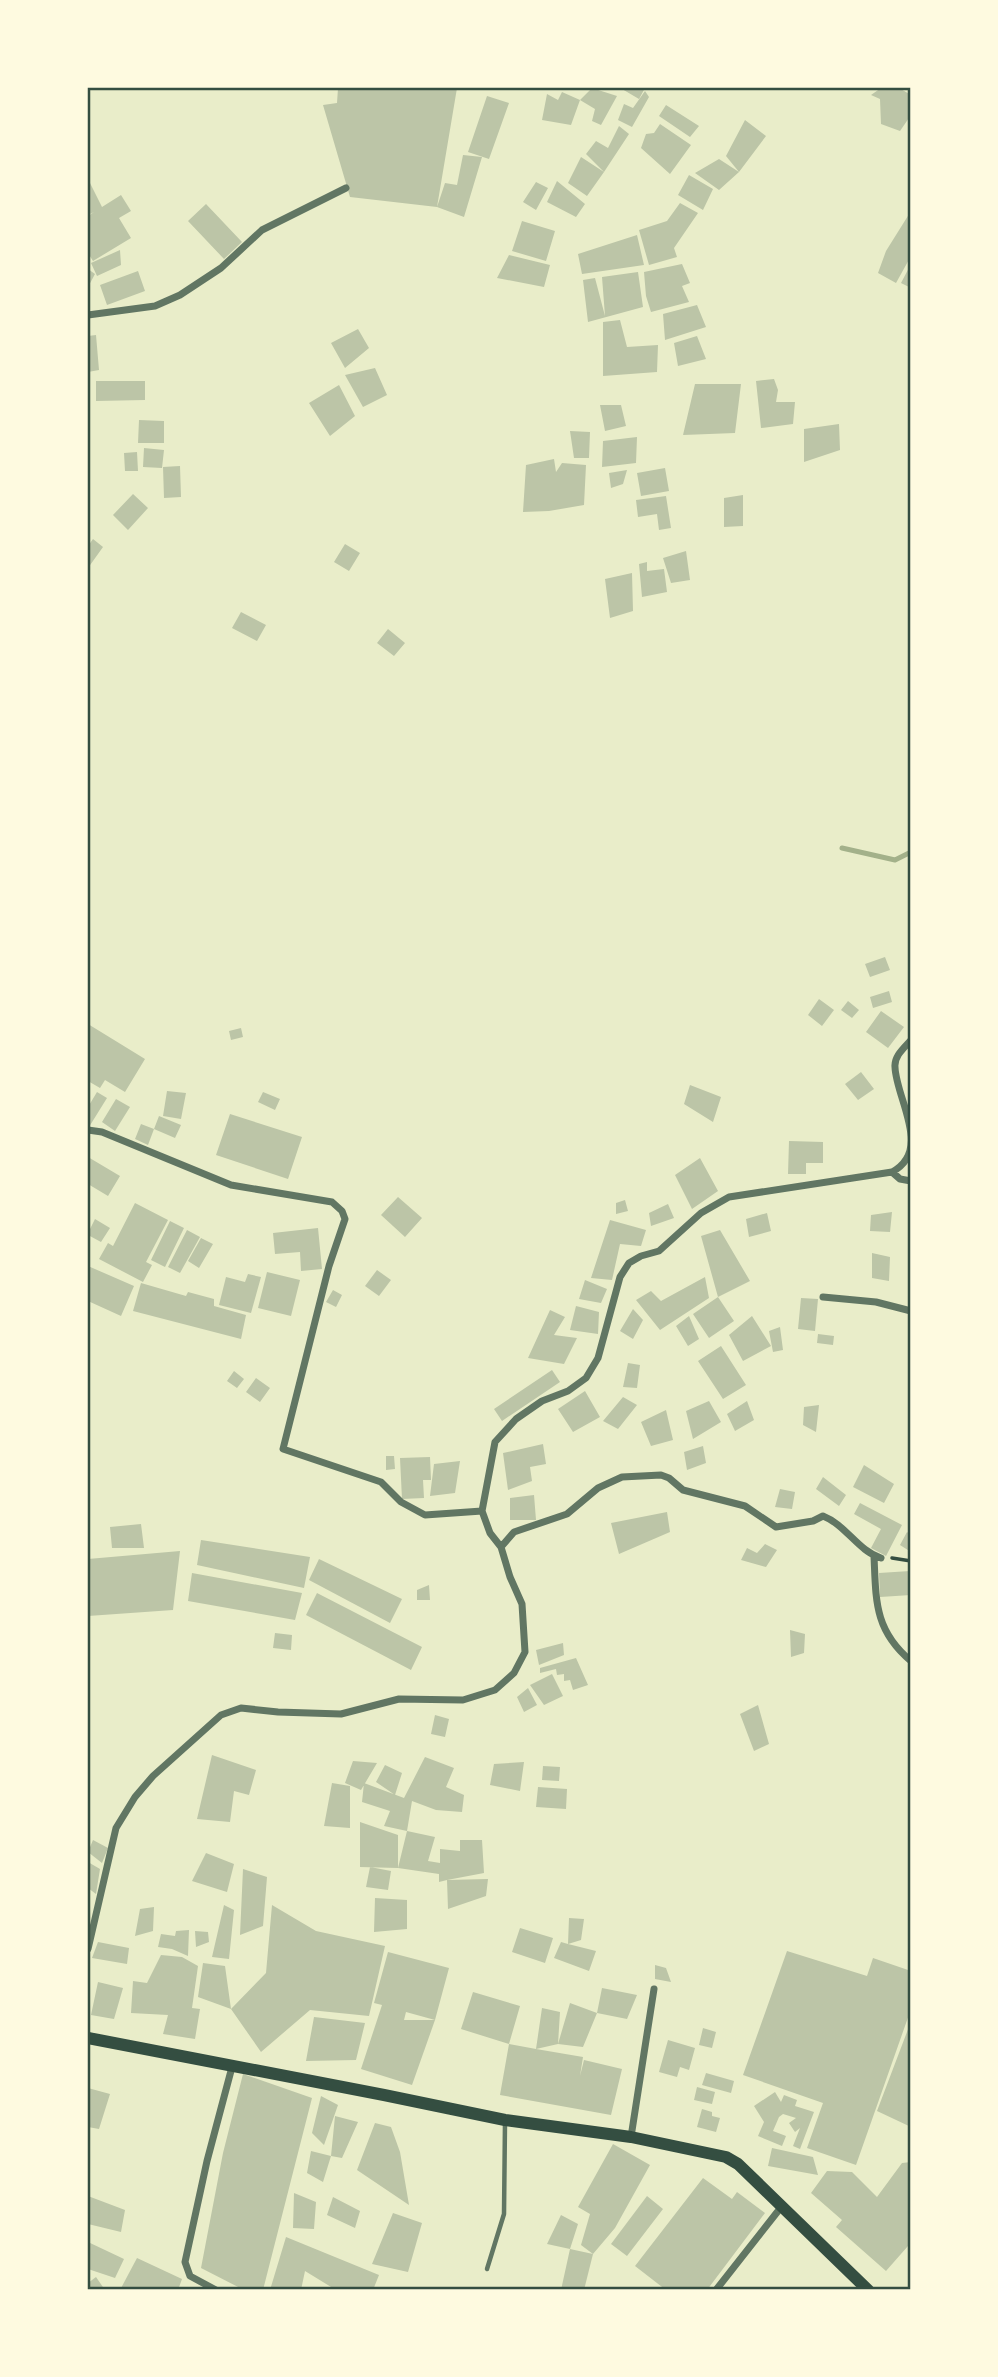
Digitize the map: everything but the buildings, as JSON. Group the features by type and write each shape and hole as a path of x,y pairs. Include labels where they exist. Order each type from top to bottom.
{"main road":[{"path":"88,2038 505,2120 631,2137 726,2157 738,2164 868,2290"}],"street":[{"path":"88,315 155,306 180,295 221,268 262,230 346,188"},
{"path":"88,1949 116,1828 135,1797 153,1776 221,1715 241,1708 341,1714 399,1699 463,1700 495,1690 514,1673 525,1652 522,1604 510,1577 502,1547 489,1533 482,1511 495,1442 516,1419 542,1401 568,1391 586,1377 598,1358 620,1277 629,1264 641,1256 659,1251 701,1213 729,1197 892,1172 902,1167 909,1154 910,1138 908,1112 895,1068 896,1058 911,1040"},
{"path":"88,1130 102,1132 231,1185 332,1202 342,1211 345,1219 329,1266 283,1449 381,1482 401,1502 425,1515 482,1511"},
{"path":"892,1172 900,1179 911,1181"},
{"path":"823,1297 876,1302 911,1311"},
{"path":"502,1547 514,1532 567,1514 598,1488 622,1476 660,1475 683,1490 746,1506 776,1527 813,1521 823,1516 835,1521 878,1557 880,1622 892,1642 911,1661"},
{"path":"631,2137 654,1989"},
{"path":"216,2290 190,2276 185,2262 207,2161 232,2067"},
{"path":"716,2290 782,2206"}],"lane":[{"path":"487,2269 504,2214 505,2120"}],"path":[{"path":"878,1557 911,1561"}],"waterway":[{"path":"842,848 895,860 911,852"}]}
